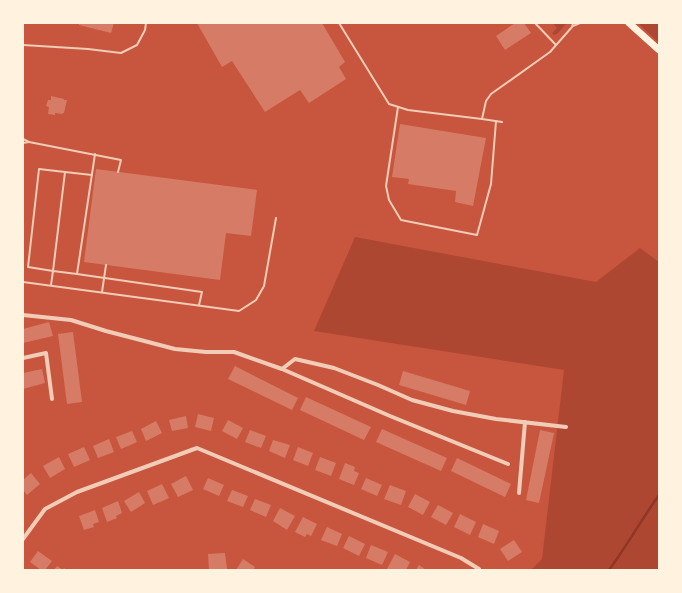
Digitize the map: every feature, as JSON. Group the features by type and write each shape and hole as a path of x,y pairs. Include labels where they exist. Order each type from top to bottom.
{"highway":[{"path":"628,23 659,50"}],"street":[{"path":"23,315 71,320 175,349 206,352 234,352 282,369 390,416 508,464"},
{"path":"23,358 46,353 52,399"},
{"path":"282,369 295,359 334,368 412,400 453,411 489,418 566,427"},
{"path":"519,493 526,422"},
{"path":"23,539 45,509 77,492 197,448 461,558 479,569 478,570"}],"lane":[{"path":"23,45 88,49 121,53 137,45 145,30 146,23"},
{"path":"338,23 389,104 408,110 502,122"},
{"path":"535,23 556,46"},
{"path":"572,27 573,23"},
{"path":"482,119 486,102 491,94 550,52 572,27 580,23"},
{"path":"398,107 386,186 390,200 401,220 477,235 491,184 496,121"},
{"path":"23,139 29,142 121,160 118,172"},
{"path":"23,143 29,142"},
{"path":"77,274 95,154"},
{"path":"92,174 39,169 28,267 202,292 200,305"},
{"path":"52,286 65,172"},
{"path":"23,282 240,311 256,300 264,286 276,218"},
{"path":"102,292 106,265"}],"shaded area":[{"path":"553,23 567,23 557,34 554,35 552,33 557,28"},
{"path":"638,23 659,23 659,43"},
{"path":"355,237 596,282 640,248 659,262 659,570 531,570 542,559 564,370 314,331"}],"building":[{"path":"79,23 114,23 111,33 79,25"},
{"path":"197,23 322,23 345,62 339,67 346,79 309,103 300,90 265,112 232,61 222,67"},
{"path":"515,23 524,23 531,33 505,50 496,36"},
{"path":"51,96 67,100 64,113 55,113 55,115 48,114 49,107 46,106 48,100 51,100"},
{"path":"400,124 486,138 473,206 455,202 456,191 408,184 409,179 392,177"},
{"path":"96,169 257,190 251,236 226,233 220,280 84,262"},
{"path":"49,322 53,336 23,343 23,329"},
{"path":"73,332 82,402 67,404 58,334"},
{"path":"235,366 298,398 292,410 228,379"},
{"path":"42,369 45,383 23,389 23,373"},
{"path":"403,371 470,391 466,405 399,385"},
{"path":"306,397 371,427 364,440 300,410"},
{"path":"198,414 214,418 211,431 195,427"},
{"path":"186,416 188,428 172,431 169,420"},
{"path":"228,420 243,428 237,439 222,431"},
{"path":"156,421 162,433 146,441 141,429"},
{"path":"382,429 447,458 441,471 376,442"},
{"path":"250,430 266,436 261,448 245,442"},
{"path":"540,430 554,433 539,503 526,500"},
{"path":"132,431 137,442 121,449 116,437"},
{"path":"109,439 114,452 98,458 93,446"},
{"path":"273,440 290,445 285,458 269,451"},
{"path":"84,447 90,460 74,467 68,454"},
{"path":"298,447 313,453 308,466 293,460"},
{"path":"59,457 65,469 50,478 43,466"},
{"path":"320,457 336,463 331,476 315,470"},
{"path":"457,458 511,484 505,497 451,471"},
{"path":"345,463 355,467 354,471 359,473 354,485 339,479"},
{"path":"31,473 40,484 27,495 23,490 23,480"},
{"path":"186,476 193,490 178,497 171,484"},
{"path":"208,478 224,485 219,496 203,489"},
{"path":"366,478 382,485 377,496 361,489"},
{"path":"162,484 169,498 153,505 147,491"},
{"path":"390,485 406,491 401,505 384,499"},
{"path":"232,490 248,496 243,507 227,501"},
{"path":"139,492 145,503 131,512 124,501"},
{"path":"415,494 430,502 423,515 408,507"},
{"path":"255,499 271,505 266,517 250,510"},
{"path":"118,501 122,513 116,516 117,518 107,522 102,508"},
{"path":"438,505 453,513 446,525 431,517"},
{"path":"280,508 295,516 287,530 273,521"},
{"path":"95,510 99,522 93,524 94,527 84,530 79,516"},
{"path":"460,514 476,522 470,535 454,527"},
{"path":"303,517 317,524 311,536 307,534 305,537 295,532"},
{"path":"483,524 499,531 494,544 478,537"},
{"path":"327,527 342,534 337,546 321,540"},
{"path":"349,536 365,544 359,556 343,548"},
{"path":"514,540 522,552 508,561 500,549"},
{"path":"371,545 388,552 382,565 366,558"},
{"path":"38,551 52,561 45,570 41,570 30,562"},
{"path":"225,553 227,569 209,570 208,554"},
{"path":"395,554 410,562 406,570 387,569"},
{"path":"243,559 255,567 253,570 236,570"},
{"path":"419,565 426,570 416,570"},
{"path":"57,566 63,570 54,570"}],"waterway":[{"path":"609,570 659,495"}]}
